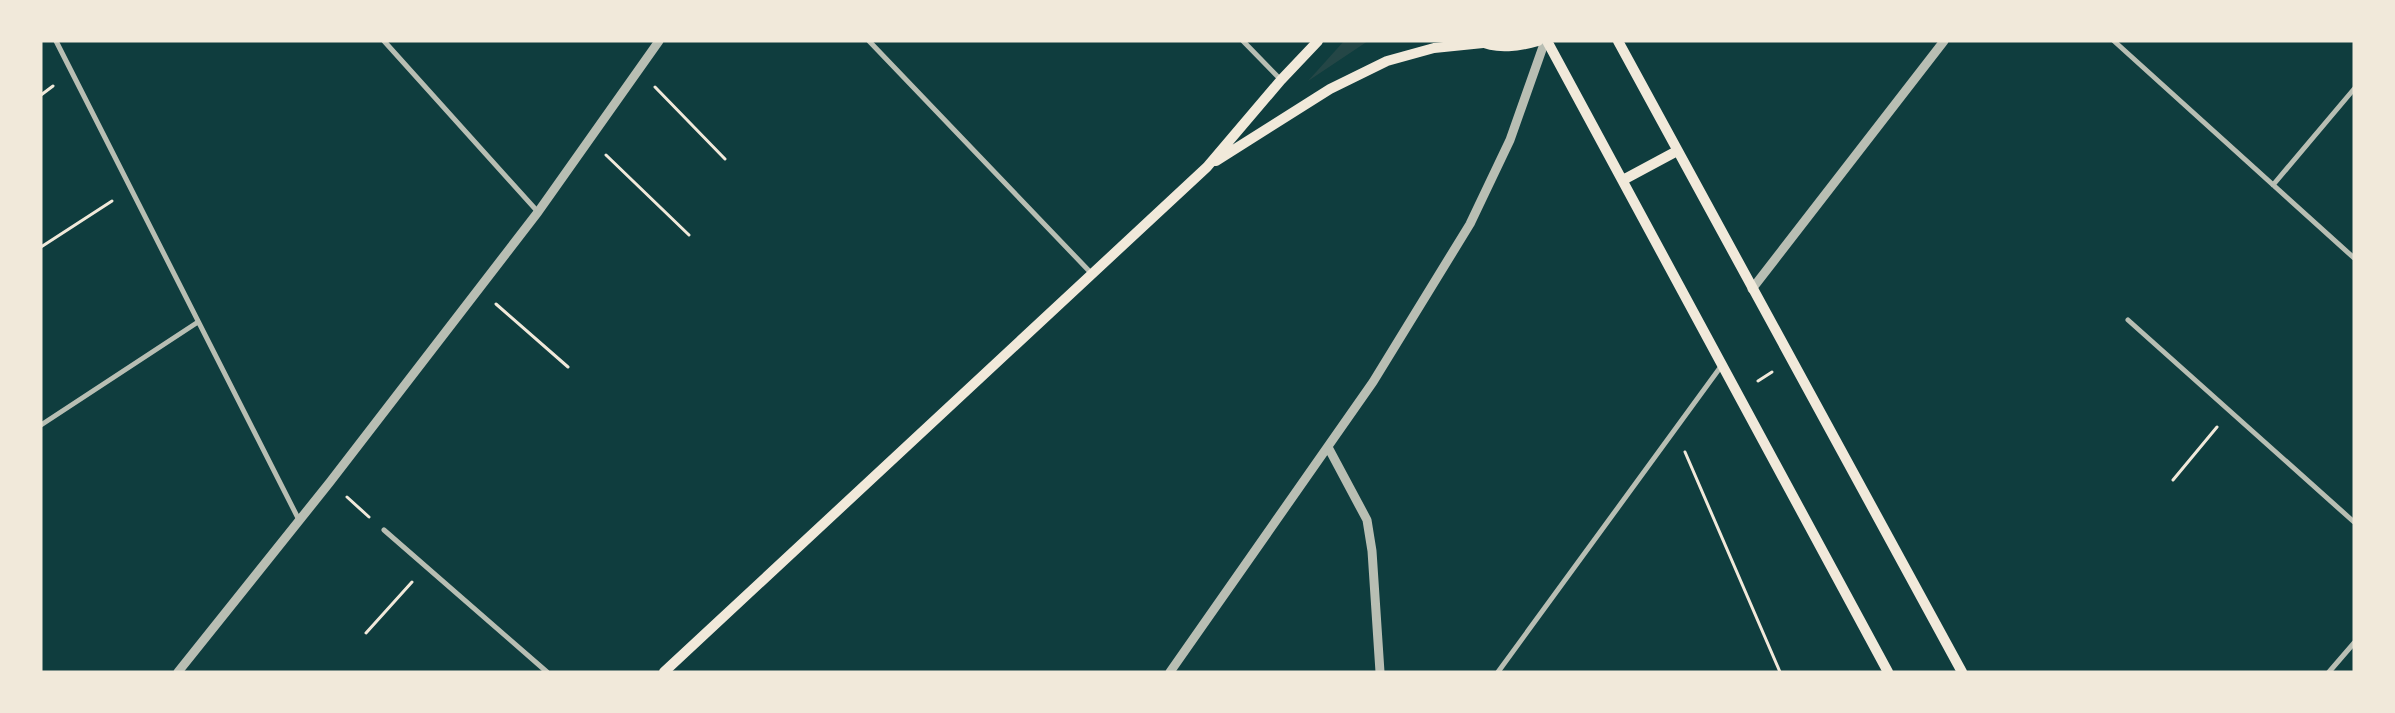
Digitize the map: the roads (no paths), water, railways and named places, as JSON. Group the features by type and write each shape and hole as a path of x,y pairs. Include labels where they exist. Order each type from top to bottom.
{"main road":[{"path":"664,672 1207,167 1281,80 1318,41"},
{"path":"1207,167 1330,89 1387,61 1434,48 1481,42 1504,46 1524,45 1538,41"},
{"path":"1546,41 1888,672"},
{"path":"1618,41 1962,672"},
{"path":"1623,180 1677,151"}],"street":[{"path":"56,41 299,520"},
{"path":"384,41 538,212"},
{"path":"178,672 330,482 538,212 659,41"},
{"path":"869,41 1092,274"},
{"path":"1242,41 1281,80"},
{"path":"1170,672 1373,382 1470,224 1510,140 1546,41"},
{"path":"1752,289 1944,41"},
{"path":"2114,41 2354,258"},
{"path":"2273,185 2354,89"},
{"path":"2128,320 2354,522"},
{"path":"41,424 198,322"},
{"path":"1500,670 1675,427 1722,365"},
{"path":"1328,447 1366,520 1372,551 1380,672"},
{"path":"384,530 547,672"},
{"path":"2329,672 2354,643"}]}
